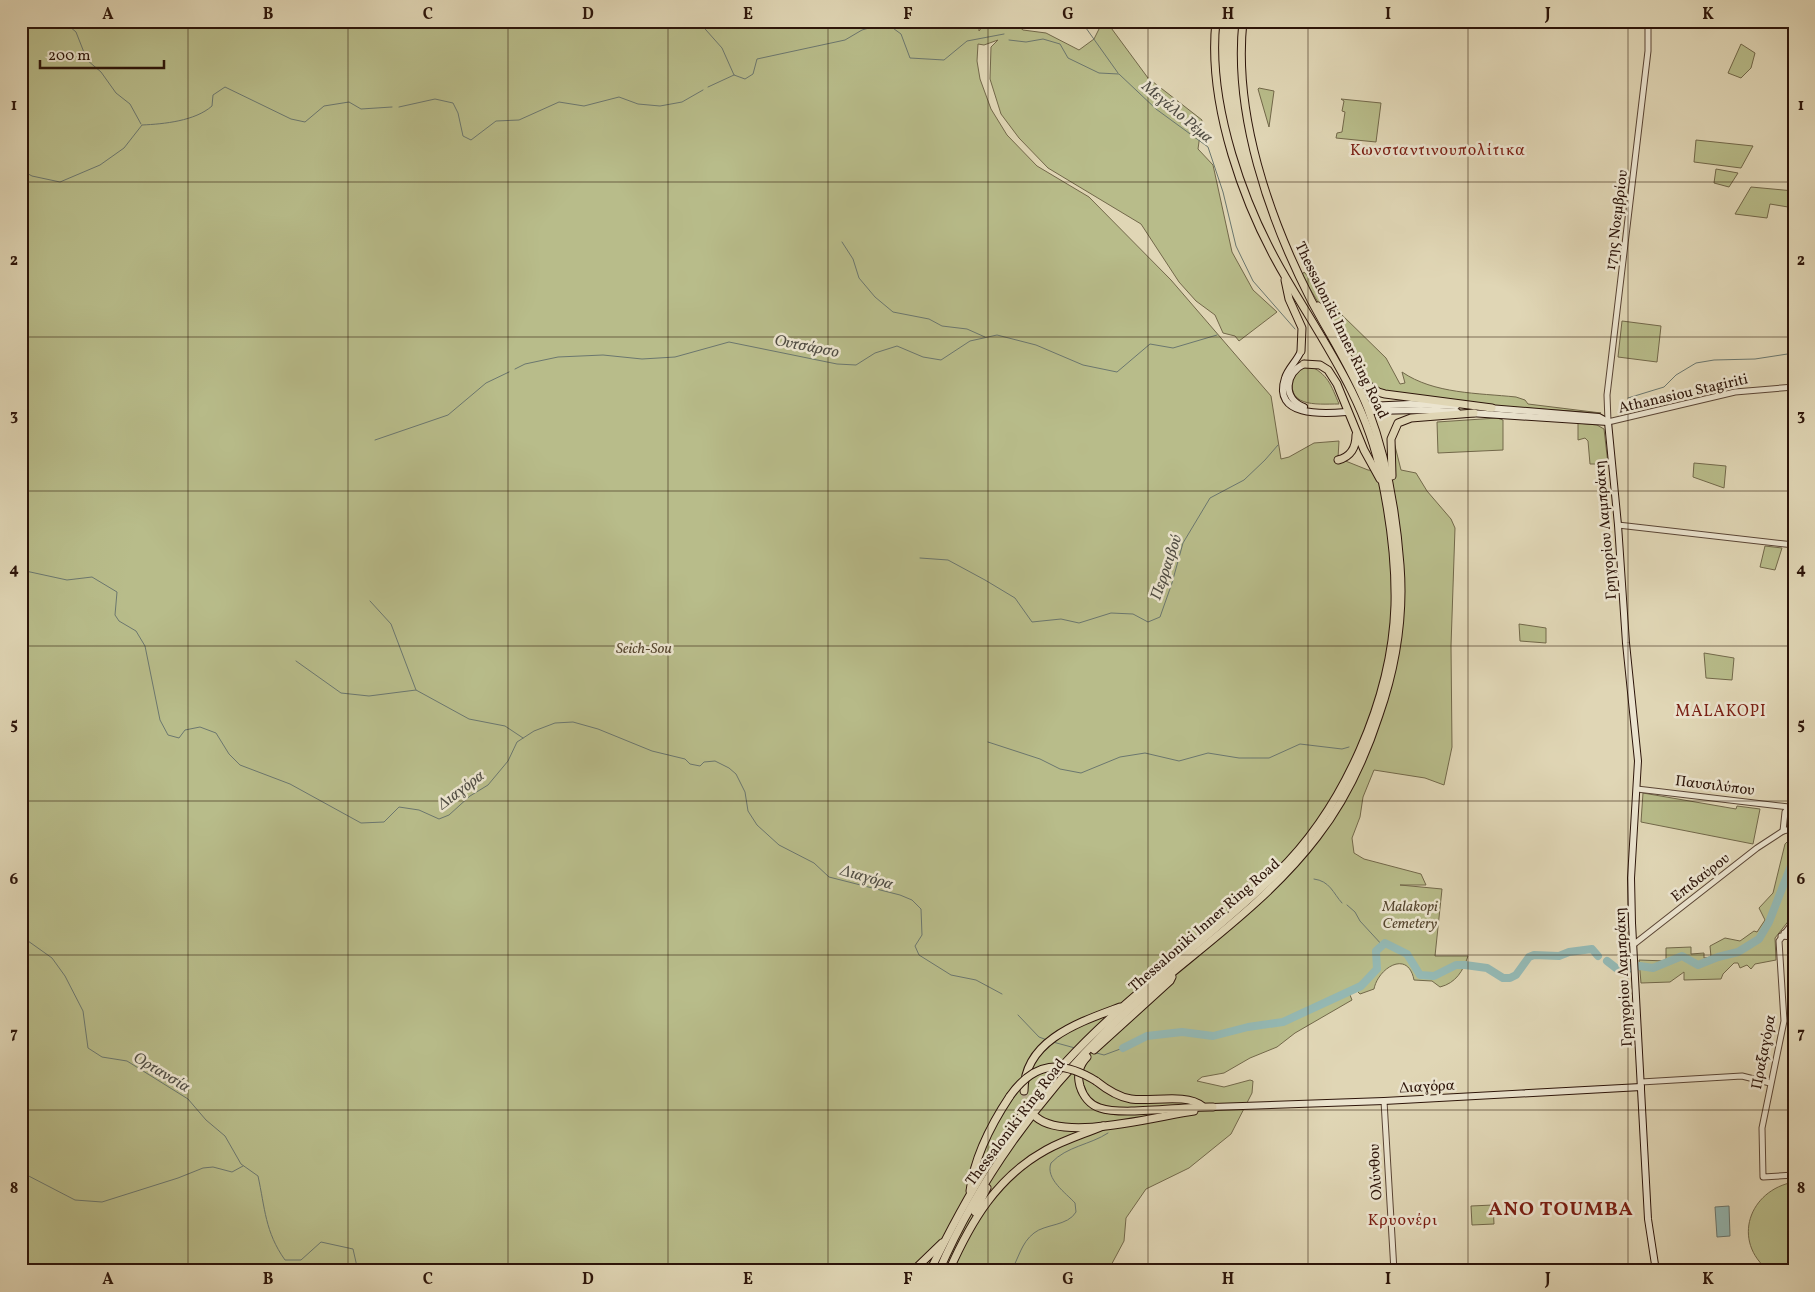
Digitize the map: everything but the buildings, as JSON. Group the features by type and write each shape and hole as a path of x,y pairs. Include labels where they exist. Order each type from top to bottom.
{"highway":[{"name":"Thessaloniki Inner Ring Road","path":"1124,1005 1284,867 1322,821 1352,768 1384,678 1393,629 1394,576 1384,486 1375,448 1356,397 1284,274 1248,198 1229,139 1216,76 1216,21"},
{"name":"Thessaloniki Inner Ring Road","path":"1093,1048 1123,1015 1255,902 1309,848 1334,813 1363,757 1387,690 1400,629 1401,577 1393,504 1384,460 1370,414 1309,296 1280,232 1252,141 1241,70 1243,21"},
{"path":"1284,274 1289,299 1302,328 1301,352"},
{"path":"1309,296 1329,322 1364,381 1375,391 1385,394 1492,408"},
{"path":"1304,364 1316,363 1328,370 1341,392 1356,429 1384,486"},
{"path":"1393,504 1391,439 1396,425 1409,418 1474,413"},
{"path":"1338,460 1345,458 1352,451 1356,441 1356,429"},
{"path":"1024,1092 1029,1069 1045,1045 1058,1035 1088,1019 1124,1005"},
{"name":"Thessaloniki Ring Road","path":"930,1271 970,1193 1022,1115 1083,1044 1124,1005"},
{"name":"Thessaloniki Ring Road","path":"939,1271 985,1182 996,1170 1034,1115 1093,1048"},
{"path":"1082,1059 1079,1070 1079,1085 1085,1097 1097,1107 1114,1111 1213,1107"},
{"path":"970,1193 972,1175 977,1160 1010,1096 1030,1075 1050,1067 1071,1068 1127,1098 1177,1099 1198,1103 1202,1106"},
{"path":"1036,1117 1045,1124 1060,1128 1103,1126 1213,1107"},
{"path":"949,1271 974,1220 1005,1180 1025,1163 1054,1145 1103,1126"},
{"path":"974,1220 976,1210 996,1170"},
{"path":"913,1271 944,1241"}],"main road":[{"path":"1301,352 1285,378 1283,391 1286,400 1292,406 1304,412 1345,410 1309,409 1294,401 1289,391 1290,376 1304,364"},
{"path":"1410,404 1492,408 1599,417 1608,422 1369,408 1410,404"},
{"name":"Γρηγορίου Λαμπράκη","path":"1608,422 1618,525 1626,643 1638,761 1631,886 1633,959 1648,1219 1656,1271"},
{"name":"Διαγόρα","path":"1213,1107 1384,1101 1641,1085"},
{"path":"1666,1271 1702,1269"},
{"path":"1711,1269 1733,1271"}],"street":[{"name":"17ης Νοεμβρίου","path":"1608,422 1607,395 1648,51 1648,21"},
{"name":"Athanasiou Stagiriti","path":"1608,422 1741,390 1794,387"},
{"path":"1618,525 1794,545"},
{"name":"Παυσιλύπου","path":"1637,789 1792,809"},
{"path":"1783,832 1785,812 1792,809"},
{"name":"Επιδαύρου","path":"1633,945 1757,848 1791,829 1794,822"},
{"path":"1783,934 1794,921"},
{"path":"1783,934 1794,933"},
{"path":"1783,934 1794,937"},
{"name":"Πραξαγόρα","path":"1783,934 1778,946 1784,1025 1770,1083 1762,1131 1763,1177 1794,1175"},
{"name":"Διαγόρα","path":"1641,1085 1742,1076 1770,1083"},
{"name":"Ολύνθου","path":"1384,1101 1394,1271"}],"green space":[{"name":"Seich-Sou","path":"21,21 979,21 979,31 987,21 1012,21 1023,30 1046,33 1079,50 1094,39 1103,21 1106,21 1148,78 1202,120 1198,149 1213,165 1232,252 1253,290 1277,312 1239,341 1235,336 1223,333 1215,315 1196,301 1179,282 1141,224 1048,168 1019,138 1001,114 990,79 991,47 998,40 984,45 978,44 977,61 980,79 991,109 1007,135 1037,166 1089,197 1171,280 1271,396 1281,459 1289,457 1314,443 1339,441 1338,458 1368,470 1394,473 1394,442 1401,470 1416,473 1427,491 1451,519 1455,528 1451,646 1452,747 1444,785 1425,778 1374,770 1363,797 1360,817 1352,838 1354,853 1364,859 1421,874 1426,885 1400,885 1442,889 1435,956 1468,956 1464,967 1455,979 1440,987 1432,981 1414,980 1411,971 1406,965 1393,965 1381,974 1374,989 1360,994 1357,991 1348,990 1352,1000 1295,1033 1277,1047 1250,1058 1224,1073 1202,1077 1197,1081 1224,1087 1250,1080 1253,1081 1252,1093 1231,1134 1189,1168 1146,1189 1126,1218 1124,1241 1108,1271 21,1271"},
{"path":"1741,44 1755,53 1751,68 1741,78 1728,73"},
{"path":"1258,89 1274,91 1269,127"},
{"path":"1341,99 1381,103 1376,142 1336,138 1337,133 1342,132 1345,112 1342,111 1344,101"},
{"path":"1696,140 1753,146 1741,168 1694,162"},
{"path":"1716,169 1738,173 1729,187 1714,183"},
{"path":"1751,187 1794,191 1794,208 1770,204 1767,218 1735,214"},
{"path":"1304,272 1341,314 1386,358 1400,384 1405,383 1402,372 1428,385 1442,389 1516,397 1525,400 1528,404 1601,413 1480,405 1379,391 1361,373 1304,279 1302,275"},
{"path":"1622,321 1661,326 1657,362 1618,357"},
{"path":"1308,365 1324,376 1339,404 1304,402 1293,393 1294,373"},
{"path":"1497,418 1503,420 1503,450 1438,453 1437,422"},
{"path":"1578,423 1597,425 1604,429 1608,464 1590,464 1588,441 1585,438 1578,440"},
{"path":"1694,463 1726,466 1724,488 1693,477"},
{"path":"1765,546 1782,548 1775,570 1760,567"},
{"path":"1519,624 1546,628 1546,643 1520,641"},
{"path":"1704,653 1734,658 1732,680 1706,678"},
{"path":"1643,793 1736,809 1737,806 1760,809 1753,844 1641,822"},
{"path":"1789,840 1794,840 1794,914 1775,938 1776,960 1755,964 1751,969 1747,965 1740,968 1738,963 1734,963 1723,974 1721,979 1684,980 1684,972 1670,982 1641,983 1639,960 1666,961 1666,948 1691,947 1691,954 1704,953 1704,958 1711,957 1710,946 1725,938 1740,941 1754,931 1757,932 1765,920 1759,908 1773,893 1785,844"},
{"path":"1794,1182 1794,1271 1769,1271 1757,1259 1751,1246 1748,1232 1750,1218 1756,1206 1766,1195 1778,1187"},
{"path":"1493,1205 1494,1224 1472,1225 1471,1206"}],"water":[{"path":"1729,1206 1730,1236 1717,1237 1715,1207"}],"waterway":[{"path":"63,21 76,32 87,60 101,72 116,93 130,104 141,124"},
{"name":"Μεγάλο Ρέμα","path":"520,21 544,28 622,27 626,21"},
{"name":"Μεγάλο Ρέμα","path":"698,21 722,48 734,75 745,79 753,74 757,59 845,40 862,30 886,23 901,34 910,58 944,60 967,41 1004,34"},
{"path":"848,21 869,28"},
{"path":"1081,21 1118,73"},
{"name":"Μεγάλο Ρέμα","path":"1009,40 1026,42 1043,39 1060,44 1068,58 1099,73 1119,74 1156,109 1208,147 1223,192 1236,246 1253,281 1295,329"},
{"path":"708,87 734,75"},
{"path":"21,170 32,176 60,182 100,165 124,148 142,125 179,121 205,111 212,106 213,95 225,87 291,119 305,122 324,106 349,102 361,109 392,107"},
{"path":"399,107 435,99 453,103 458,113 463,136 471,140 496,121 519,120 559,102 584,106 619,97 638,104 660,106 682,102 703,90"},
{"path":"842,242 853,259 859,278 875,297 893,312 929,319 942,326 967,329 985,337"},
{"name":"Ουτσάρσο","path":"515,369 525,364 558,357 603,355 642,359 675,357 729,342 837,364 856,365 875,353 897,346 923,357 941,360 970,341 997,335 1036,345 1083,365 1117,372 1150,344 1173,348 1217,335"},
{"path":"1628,398 1664,387 1676,375 1696,363 1714,360 1755,359 1794,353"},
{"name":"Ουτσάρσο","path":"375,440 448,415 486,383 509,372"},
{"name":"Περραιβού","path":"920,558 948,560 985,580 1015,598 1032,622 1061,619 1079,623 1111,613 1133,614 1148,622 1160,617 1183,543 1210,498 1244,480 1278,445"},
{"name":"Διαγόρα","path":"21,570 67,580 92,577 117,592 115,615 119,621 136,631 145,646 160,720 168,735 179,738 185,730 200,727 216,733 229,754 240,765 290,784 361,823 384,822 399,807 419,810 439,819 449,815 470,796 488,785 508,761 517,742 534,731 555,723 573,722 598,729 652,751 685,759 690,764 700,766 704,762 715,761 736,774 745,792 748,811 757,825 779,845 814,863 829,877 900,895 912,900 921,909 922,935 915,946 919,955 951,975 976,980 1002,994"},
{"path":"370,601 391,624 416,690"},
{"path":"296,661 341,693 369,696 416,690 469,719 505,726 523,738"},
{"path":"988,742 1040,759 1060,769 1081,773 1120,757 1145,753 1179,761 1208,753 1239,758 1269,758 1300,744 1342,749 1349,747"},
{"path":"1607,961 1616,968 1626,969 1640,966 1653,968 1682,956 1698,965 1738,952 1759,939 1769,922 1794,858"},
{"path":"1314,879 1328,885 1342,903"},
{"path":"1347,905 1383,946"},
{"name":"Ορτανσία","path":"21,936 52,958 65,976 83,1011 88,1048 102,1057 127,1061 188,1099 206,1120 225,1136 241,1164 258,1176 264,1209 273,1240 285,1260 301,1260 321,1242 353,1249 358,1271"},
{"path":"1123,1048 1147,1036 1182,1032 1213,1036 1248,1027 1283,1022 1361,986 1377,969 1376,951 1385,943 1407,954 1420,975 1434,976 1456,965 1465,965 1487,968 1503,978 1510,978 1516,975 1529,957 1534,955 1559,956 1569,952 1592,949 1598,956"},
{"path":"1018,1015 1039,1037 1047,1040"},
{"path":"1053,1042 1075,1048"},
{"path":"1089,1051 1104,1055 1123,1048"},
{"name":"Ορτανσία","path":"1011,1271 1023,1246 1034,1233 1068,1220 1076,1212 1075,1203 1051,1175 1051,1163 1071,1149 1108,1133"},
{"name":"Ορτανσία","path":"21,1172 75,1200 102,1202 178,1178 203,1168 213,1167 232,1172 243,1166"}],"tunnel":[{"path":"1024,1091 1027,1105 1036,1117"}],"district":[{"name":"Κωνσταντινουπολίτικα","path":"1438,149"},
{"name":"MALAKOPI","path":"1721,710"},
{"name":"ANO TOUMBA","path":"1561,1208"},
{"name":"Κρυονέρι","path":"1403,1219"}],"park label":[{"name":"Malakopi Cemetery","path":"1410,914"}]}
